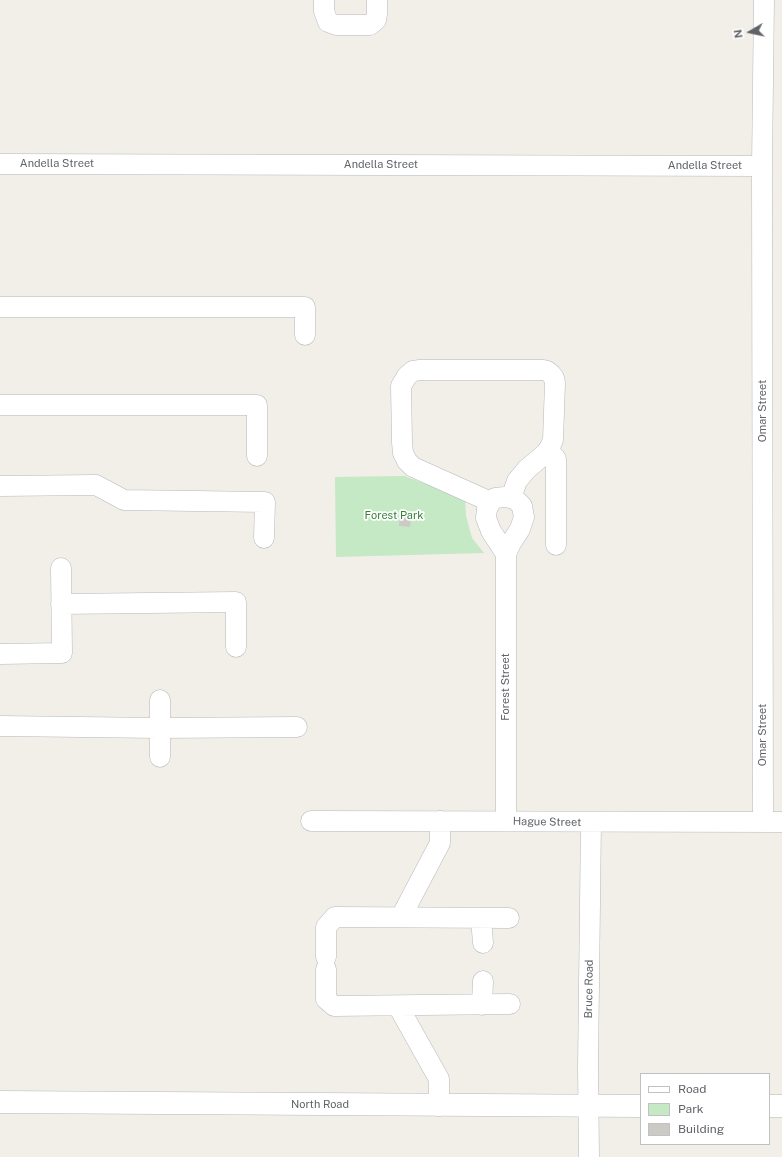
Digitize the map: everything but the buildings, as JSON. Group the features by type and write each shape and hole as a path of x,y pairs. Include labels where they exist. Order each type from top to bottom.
{"street":[{"path":"324,0 324,11 328,22 336,25 370,25 376,20 378,14 377,0"},
{"name":"Omar Street","path":"764,0 762,166 773,822"},
{"name":"Andella Street","path":"0,164 762,166"},
{"path":"0,307 305,307 305,335"},
{"path":"490,503 413,467 407,462 403,454 402,442 401,386 406,376 413,371 547,371 554,378 554,434 548,450 527,469 517,481 511,498 495,498 487,509 486,518 491,531 506,554"},
{"path":"0,405 257,406 257,456"},
{"path":"548,450 556,459 556,545"},
{"path":"0,486 96,485 124,500 265,502 264,538"},
{"name":"Forest Street","path":"506,821 506,554 520,529 524,517 522,506 515,499 511,498"},
{"path":"0,654 62,653 61,568"},
{"path":"61,604 236,602 236,647"},
{"path":"160,700 160,757"},
{"path":"0,726 297,728"},
{"name":"Hague Street","path":"311,821 773,822"},
{"path":"401,917 440,843 440,821"},
{"name":"Bruce Road","path":"589,1157 588,1106 591,822"},
{"path":"509,918 335,917 326,927 326,999 334,1006 510,1004"},
{"path":"481,918 483,943"},
{"path":"482,1005 483,980"},
{"path":"398,1006 439,1079 439,1106"},
{"name":"North Road","path":"0,1102 439,1106 640,1106"},
{"path":"770,1106 782,1106"}],"green space":[{"name":"Forest Park","path":"404,476 465,498 466,516 472,538 484,553 336,557 335,477"}]}
